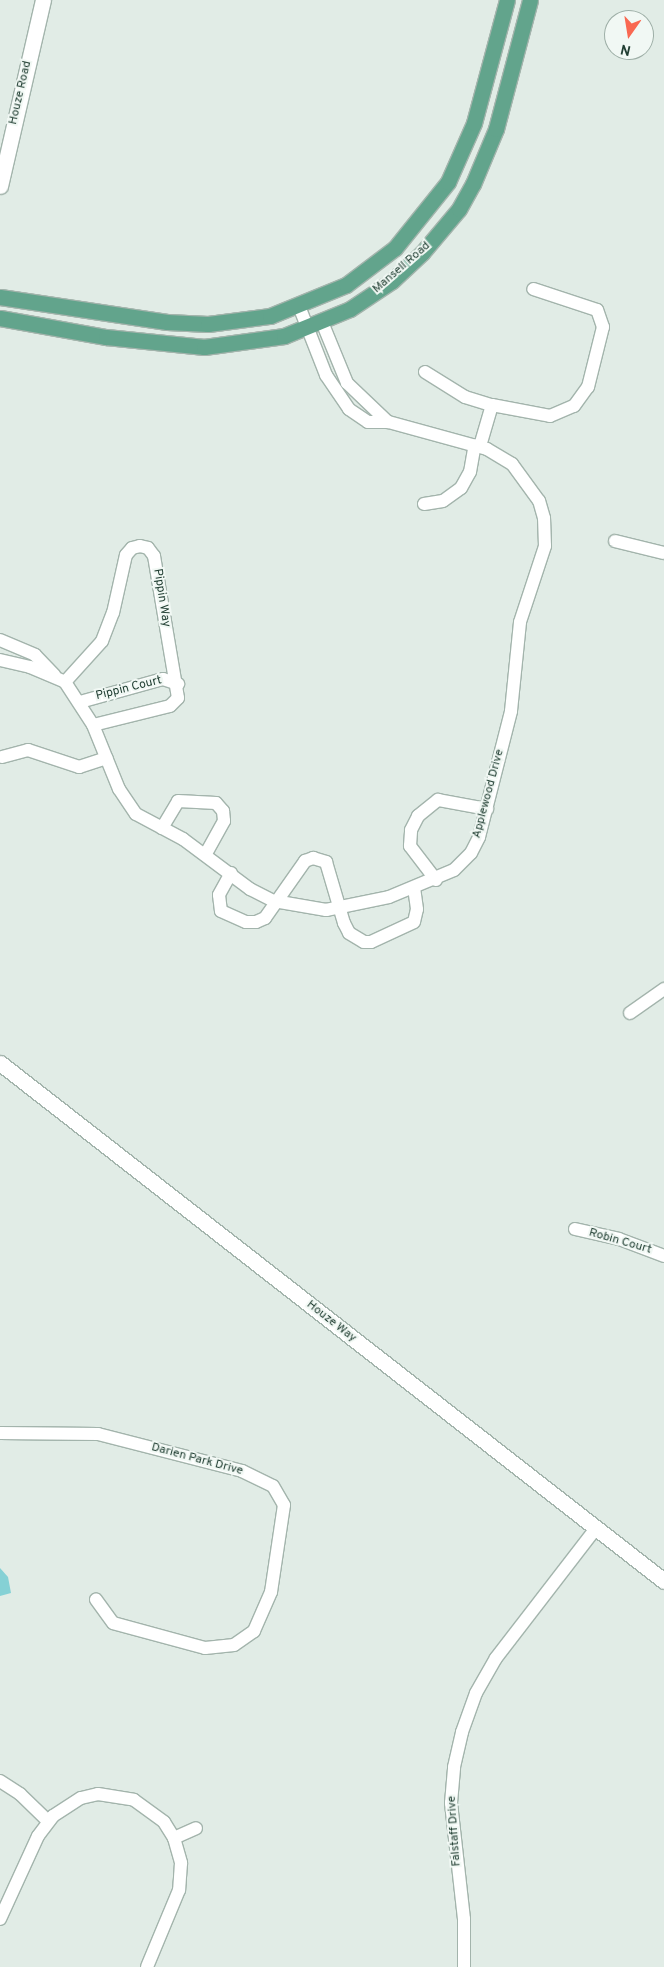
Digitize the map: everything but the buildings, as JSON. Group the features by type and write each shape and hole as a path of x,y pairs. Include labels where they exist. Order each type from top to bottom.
{"main road":[{"name":"Mansell Road","path":"0,297 187,324 247,320 299,306 346,285 379,262 409,234 431,207 458,164 472,130 507,0"},
{"name":"Mansell Road","path":"5,322 183,346 237,345 307,328 350,309 392,281 422,253 449,222 473,184 490,148 530,0"},
{"path":"431,207 449,222"}],"street":[{"name":"Houze Road","path":"0,186 43,0"},
{"path":"425,372 465,397 492,405 550,416 574,406 588,387 603,327 597,310 533,289"},
{"name":"Applewood Drive","path":"0,640 35,655 80,702 93,725 119,789 130,807 206,854 250,889 274,901 307,909 340,909 436,880 454,870 471,853 487,809 511,711 520,622 542,561 546,534 539,501 524,476 502,456 477,446 388,422 368,422 349,409 326,375 299,306"},
{"name":"Applewood Drive","path":"322,322 347,383 388,422"},
{"path":"424,504 443,501 461,488 470,472 492,405"},
{"path":"614,542 664,553"},
{"name":"Pippin Way","path":"60,680 102,641 113,613 126,555 132,548 140,546 148,548 154,556 178,684"},
{"path":"0,660 60,680"},
{"name":"Pippin Court","path":"80,702 163,679 178,684"},
{"path":"93,725 170,706 178,698 178,684"},
{"path":"2,757 28,750 79,767 107,758"},
{"path":"436,880 410,846 411,830 418,816 438,800 487,809"},
{"path":"162,828 178,801 216,803 223,811 224,821 206,854"},
{"path":"231,872 219,895 220,907 226,914 246,922 256,922 265,918 274,901 305,861 313,858 326,862 349,933 358,940 371,942 414,922 417,909 414,888"},
{"path":"630,1013 664,989"},
{"name":"Houze Way","path":"0,1063 664,1580"},
{"name":"Robin Court","path":"575,1229 619,1239 664,1256"},
{"name":"Darien Park Drive","path":"0,1433 98,1434 242,1471 273,1486 284,1505 271,1592 254,1631 234,1645 205,1648 113,1623 96,1600"},
{"name":"Falstaff Drive","path":"464,1967 464,1919 452,1803 454,1767 462,1732 476,1693 496,1658 596,1528"},
{"path":"0,1782 20,1794 48,1821"},
{"path":"0,1919 48,1821 64,1806 80,1798 118,1795 150,1809 174,1838 181,1864 179,1890 147,1967"},
{"path":"174,1838 196,1828"}],"water":[{"path":"0,1568 8,1577 11,1593 0,1596"}]}
